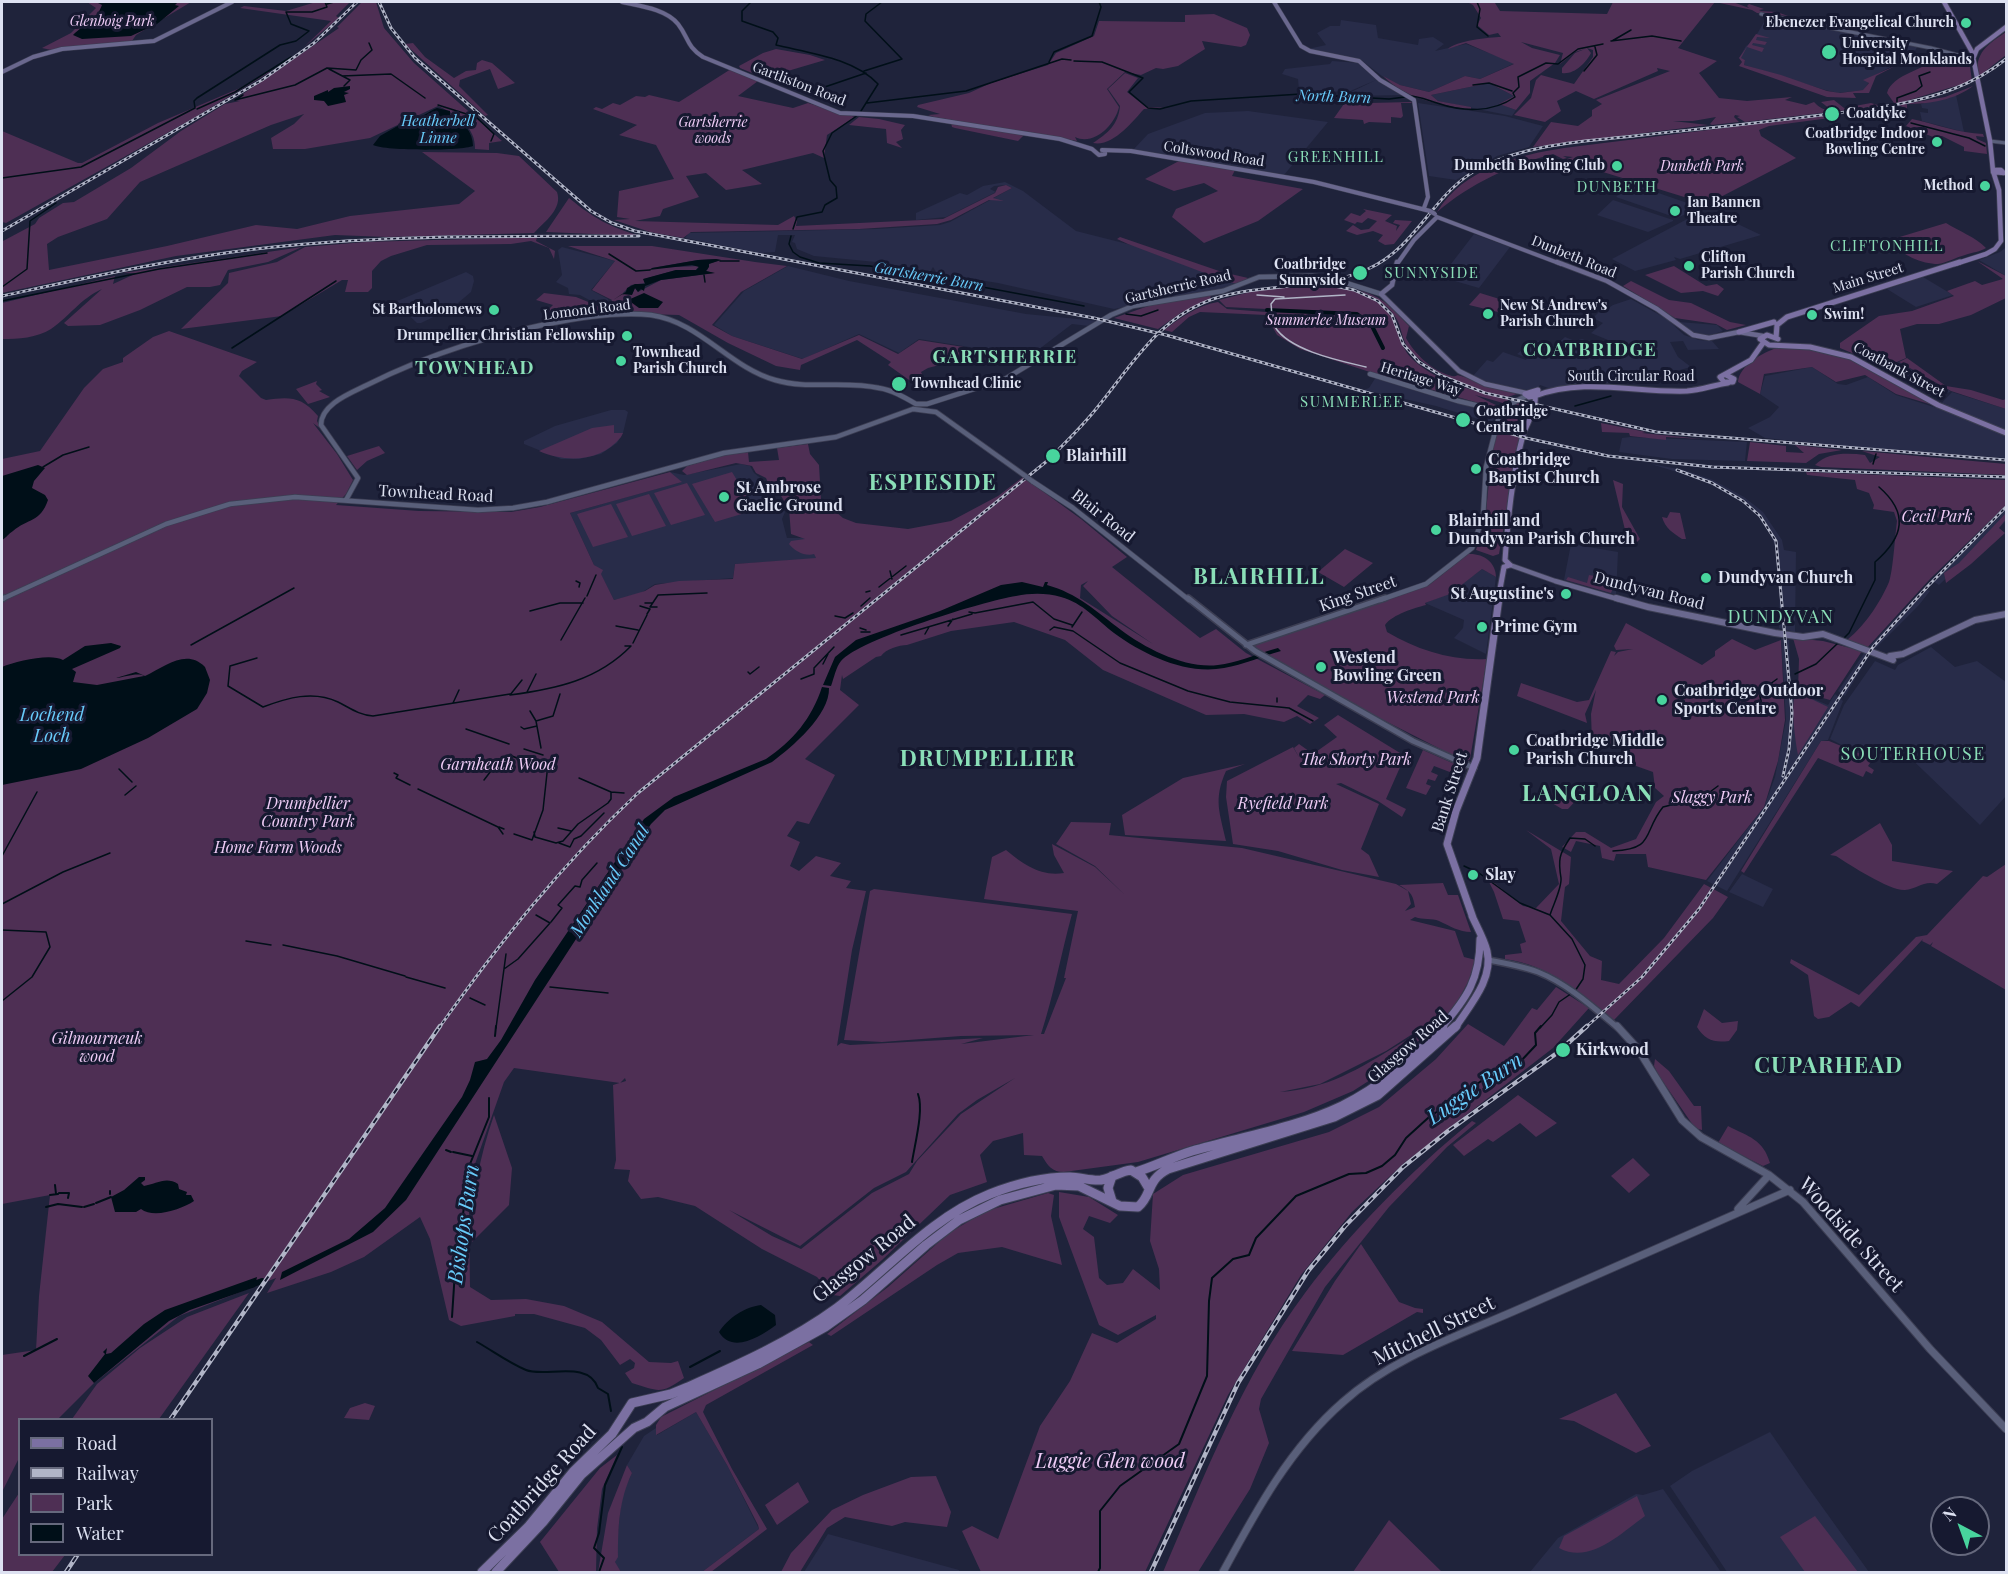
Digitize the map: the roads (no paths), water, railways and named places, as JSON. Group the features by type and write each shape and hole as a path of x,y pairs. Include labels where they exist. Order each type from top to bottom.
{"main road":[{"path":"2,72 44,53 71,47 154,40 177,32 232,2"},
{"name":"Gartliston Road","path":"622,2 673,19 680,28 688,48 703,57 828,109 862,116 922,117 1031,134"},
{"path":"1274,2 1299,45 1310,51 1359,60 1380,80 1411,97 1428,197 1424,208"},
{"name":"Main Street","path":"1741,333 1774,322 1785,315 1992,251 2002,238 1998,185 2000,172 1993,163 1970,46 1944,2"},
{"path":"1973,59 1977,49 2007,27"},
{"path":"1970,46 1977,49"},
{"name":"Coltswood Road","path":"1031,134 1060,139 1096,151 1101,155 1105,151 1131,151 1298,179 1424,208 1434,214"},
{"path":"1434,214 1428,225 1397,263 1394,282 1381,294 1459,371 1485,384 1530,395"},
{"name":"Dunbeth Road","path":"1434,214 1606,281 1660,312 1693,336 1709,338 1741,333"},
{"name":"Main Street","path":"1776,342 1777,325 1784,319 1822,305"},
{"path":"1758,352 1774,322"},
{"path":"1741,333 1776,342"},
{"path":"1741,333 1776,342"},
{"path":"1753,336 1758,342 1758,352"},
{"path":"1726,375 1776,342"},
{"name":"Coatbank Street","path":"1776,342 1826,347 1854,355 1939,402 2007,427"},
{"name":"Coatbank Street","path":"1776,342 1851,357 1938,405 2007,432"},
{"path":"1720,379 1728,383 1733,382 1738,369"},
{"path":"1726,375 1734,379"},
{"name":"South Circular Road","path":"1710,386 1721,376 1726,375"},
{"name":"South Circular Road","path":"1530,395 1553,390 1601,388 1689,391 1728,383"},
{"name":"Bank Street","path":"1485,959 1485,942 1472,916 1447,844 1455,812 1474,768 1506,564 1518,461 1532,407 1536,402 1530,395"},
{"name":"Dundyvan Road","path":"1506,564 1555,581 1648,607 1775,633 1811,637 1823,634 1842,643 1889,657 1929,643 1975,620 2007,614"},
{"name":"Glasgow Road","path":"652,1415 847,1312 914,1241 958,1209 1000,1190 1042,1180 1077,1177 1101,1180 1119,1171 1136,1172 1175,1156 1332,1109 1370,1090 1451,1020 1485,959"},
{"name":"Glasgow Road","path":"891,1267 952,1224 1006,1197 1050,1188 1078,1186 1122,1208 1133,1208 1143,1203 1148,1196 1148,1187 1160,1172 1171,1167 1353,1110 1378,1095 1454,1030 1481,988 1485,959"},
{"path":"1136,1172 1144,1178 1148,1187"},
{"path":"1112,1176 1107,1184 1112,1201"},
{"name":"Glasgow Road","path":"646,1401 671,1394 815,1328"},
{"name":"Coatbridge Road","path":"483,1572 515,1542 556,1491 612,1434 632,1403 637,1400 646,1401"},
{"path":"646,1401 652,1407 652,1415"},
{"name":"Coatbridge Road","path":"496,1572 517,1552 581,1475 634,1428 644,1425 652,1415"},
{"path":"625,1417 626,1422 634,1428"}],"street":[{"path":"1761,14 1922,46 1973,59"},
{"path":"1990,144 2007,143"},
{"name":"Gartsherrie Road","path":"928,407 1005,379 1123,310 1149,302 1211,293 1259,277 1325,278 1381,294"},
{"name":"Lomond Road","path":"327,410 380,378 476,341 549,324 625,314 657,316 682,323 748,369 776,381 802,384 868,384 899,394 916,404"},
{"name":"Heritage Way","path":"1370,375 1464,403 1504,407"},
{"path":"1504,407 1530,395"},
{"path":"913,409 912,407 916,404"},
{"name":"Blair Road","path":"916,404 928,407 943,417 1080,514 1255,651 1413,741 1474,768"},
{"name":"Blair Road","path":"913,409 919,412 928,407"},
{"name":"King Street","path":"1246,645 1426,584 1470,550 1475,543 1483,517 1486,467 1504,407"},
{"name":"Townhead Road","path":"2,599 166,524 202,511 269,498 346,500 478,510 526,506 724,453 836,437 913,409"},
{"path":"327,410 321,420 321,425 358,478 346,500"},
{"name":"Woodside Street","path":"1485,959 1521,966 1541,974 1562,985 1599,1011 1630,1039 1676,1112 1692,1129 1712,1144 1769,1175 1803,1202 1930,1349 2007,1429"},
{"name":"Mitchell Street","path":"1735,1212 1769,1175"},
{"name":"Mitchell Street","path":"1223,1572 1267,1494 1297,1449 1329,1414 1367,1383 1411,1357 1735,1212 1790,1190"}],"water":[{"name":"Glenboig Park","path":"96,2 178,2 175,5 179,6 157,24 131,36 82,39 73,35 96,15 102,5"},
{"path":"350,86 350,89 344,92 349,93 344,95 346,102 328,106 324,101 314,100 314,96 328,90 328,92 334,88"},
{"name":"Heatherbell Linne","path":"437,108 450,111 450,115 463,124 471,136 473,146 423,150 373,145 380,136 401,124 401,120 411,121"},
{"path":"698,260 721,260 709,264 706,271 715,273 661,280 645,286 644,291 641,289 638,292 635,288 632,295 623,294 627,288 635,284 645,284 643,279 676,270 696,270 699,267 692,265 649,270 652,268"},
{"path":"644,293 663,302 658,308 639,308 628,300"},
{"path":"38,465 45,468 34,481 32,488 45,495 48,500 45,507 41,513 2,540 2,476"},
{"path":"1022,582 1043,587 1045,582 1048,582 1047,585 1077,598 1142,644 1180,661 1218,665 1278,648 1281,651 1224,668 1195,669 1180,666 1138,649 1069,600 1050,595 1027,594 952,613 872,642 841,661 831,686 823,685 835,657 856,640 940,611 1001,585"},
{"name":"Lochend Loch","path":"111,643 121,646 72,669 76,672 73,682 97,685 144,676 116,678 136,672 145,676 175,661 190,659 205,667 210,680 207,693 197,709 148,738 81,769 2,785 2,667 24,660 50,657 63,660 85,646"},
{"path":"822,687 829,688 828,698 817,719 780,756 772,762 665,810 651,824 406,1200 373,1232 280,1280 282,1272 349,1239 385,1208 462,1097 475,1062 487,1059 501,1040 535,980 644,819 674,797 766,759 776,752 807,719"},
{"path":"139,1177 145,1177 141,1183 144,1186 165,1181 174,1182 178,1184 179,1189 187,1192 186,1195 191,1195 194,1201 175,1210 160,1213 141,1209 136,1212 115,1212 111,1197 124,1190"},
{"path":"257,1277 255,1287 190,1310 169,1321 94,1383 88,1376 107,1348 106,1354 111,1353 144,1324 165,1310"},
{"path":"761,1305 775,1315 776,1325 769,1330 739,1343 725,1339 719,1332 737,1314"}],"waterway":[{"path":"2,178 81,167 195,108 194,101 197,98 280,45 296,41 309,31 291,24 286,12 312,12 327,7 325,2"},
{"path":"327,4 334,2"},
{"path":"751,2 742,11 742,21 773,32 778,38 776,45 844,62 865,73"},
{"name":"Gartsherrie Burn","path":"864,71 902,59 865,21 866,14 882,2"},
{"path":"1049,62 1054,52 1092,36 1101,7 1099,2"},
{"path":"1477,2 1480,9 1477,27 1488,36"},
{"path":"1612,41 1631,30"},
{"name":"North Burn","path":"1612,41 1652,36 1681,41"},
{"path":"243,95 235,100 295,85 327,68 356,70 361,60 372,50 369,43"},
{"name":"North Burn","path":"1409,96 1457,108 1477,109 1497,106 1515,97 1513,93 1519,87 1518,77 1546,63 1558,64 1578,49 1603,44"},
{"path":"1584,71 1597,55 1595,47"},
{"path":"197,109 235,92 291,57"},
{"name":"North Burn","path":"867,103 966,91 1062,59 1071,60"},
{"name":"North Burn","path":"1074,61 1102,62 1143,78 1129,92 1148,108 1160,109 1191,101 1301,94 1389,99 1405,97"},
{"path":"329,69 342,76"},
{"path":"1897,102 1897,98 1916,91 1922,86 1919,76 1930,72"},
{"path":"810,92 865,73"},
{"name":"Gartsherrie Burn","path":"861,111 878,84 865,73"},
{"path":"342,76 391,74 425,98"},
{"path":"342,76 350,80 344,86"},
{"path":"1473,85 1489,83 1512,91"},
{"path":"438,105 476,117 494,134 491,141"},
{"name":"Gartsherrie Burn","path":"793,229 797,217 822,212 825,205 837,198 836,187 830,180 823,151 832,133 858,115"},
{"path":"1911,123 1969,138 1985,146"},
{"path":"2,287 27,269 30,221 56,203"},
{"name":"Gartsherrie Burn","path":"791,236 789,244 793,252 800,257 819,263 870,266 1084,306"},
{"path":"2,301 159,269 267,253"},
{"path":"609,254 636,271 650,270"},
{"path":"720,261 739,261"},
{"path":"704,275 705,282"},
{"path":"232,348 336,281"},
{"name":"Gartsherrie Burn","path":"1126,314 1141,316 1158,310"},
{"name":"Gartsherrie Burn","path":"1267,310 1357,314 1372,326 1383,348"},
{"name":"Luggie Burn","path":"1575,406 1611,396"},
{"path":"43,467 63,455 89,447"},
{"name":"Luggie Burn","path":"1873,464 1876,454"},
{"name":"Luggie Burn","path":"1844,638 1849,633 1875,580 1875,562 1885,553 1897,534 1899,516 1889,497 1879,487"},
{"path":"892,577 906,566"},
{"path":"890,571 892,577"},
{"path":"587,596 596,575"},
{"path":"879,587 892,577"},
{"path":"576,581 580,583 579,587"},
{"path":"191,645 294,588"},
{"path":"866,592 870,591"},
{"path":"657,607 650,607 658,595 707,593"},
{"path":"582,603 585,598"},
{"path":"861,606 870,598"},
{"path":"969,612 975,613 1033,602 1054,619 1072,625"},
{"path":"530,611 560,603 582,603"},
{"path":"561,640 582,603"},
{"path":"645,603 652,603"},
{"path":"640,606 650,609 647,614"},
{"path":"1072,627 1082,612"},
{"path":"835,616 845,618 853,613"},
{"path":"952,620 972,614"},
{"path":"633,643 647,615"},
{"path":"901,635 952,620"},
{"path":"948,626 952,620"},
{"path":"616,626 638,630"},
{"path":"925,634 929,627"},
{"path":"1050,630 1054,627 1073,631 1120,663 1188,691 1230,702 1289,708 1313,721"},
{"path":"860,628 866,630"},
{"path":"861,632 870,632"},
{"name":"Luggie Burn","path":"1795,674 1816,664 1838,643"},
{"path":"522,680 510,695 544,690 590,675 618,658 631,646 625,646"},
{"path":"829,653 834,647"},
{"path":"814,668 829,653"},
{"path":"823,664 829,653"},
{"path":"257,658 230,666 228,686 263,707 291,698 319,696 329,698 359,713 373,716 510,694"},
{"path":"748,672 750,674 759,667"},
{"path":"801,679 814,674 814,669"},
{"path":"527,692 536,674"},
{"name":"Luggie Burn","path":"1764,714 1759,692 1777,679"},
{"path":"453,703 459,690"},
{"name":"Bishops Burn","path":"536,721 553,716 560,694"},
{"path":"530,711 536,721"},
{"name":"Bishops Burn","path":"536,721 537,726"},
{"path":"521,727 524,729 537,726"},
{"name":"Bishops Burn","path":"537,726 541,748"},
{"path":"466,729 509,744"},
{"name":"Bishops Burn","path":"524,749 543,755"},
{"path":"484,780 497,763 512,756 529,763"},
{"name":"Bishops Burn","path":"534,834 543,810 548,764"},
{"path":"119,769 132,782"},
{"path":"394,773 398,775 396,778 410,785"},
{"path":"579,778 611,792"},
{"path":"125,795 136,786"},
{"name":"Luggie Burn","path":"1613,851 1627,850 1642,843 1663,807 1703,797 1718,786"},
{"path":"418,789 498,827 503,834"},
{"path":"2,856 37,792"},
{"path":"534,834 535,837 556,843 563,841 578,824 608,803 611,799 611,792"},
{"path":"611,792 624,793"},
{"path":"559,843 570,847 574,839 581,836 604,813"},
{"path":"499,827 504,829"},
{"path":"558,828 571,831"},
{"path":"514,834 532,840 534,834"},
{"name":"Luggie Burn","path":"1550,915 1560,887 1562,853 1570,838 1585,839 1595,846"},
{"path":"2,904 63,872 110,853"},
{"path":"551,922 562,908 558,905 575,886 580,887 582,880 597,863"},
{"path":"1464,866 1479,873 1520,903 1550,915"},
{"path":"507,967 504,969 518,959 550,923 536,915"},
{"name":"Luggie Burn","path":"1540,1028 1552,1015 1559,1002 1575,991 1583,979 1585,965 1572,939 1550,915"},
{"path":"2,930 46,932 50,947 32,977 2,1001"},
{"path":"246,941 271,945"},
{"path":"283,945 337,956 405,976"},
{"name":"Bishops Burn","path":"496,1028 506,954"},
{"path":"406,977 445,988"},
{"path":"550,987 608,993"},
{"path":"470,998 485,1005"},
{"name":"Bishops Burn","path":"495,1036 496,1026"},
{"name":"Luggie Burn","path":"1098,1572 1100,1568 1100,1511 1120,1486 1179,1444 1207,1376 1209,1301 1212,1278 1233,1259 1249,1255 1256,1238 1296,1196 1349,1174 1366,1173 1382,1166 1395,1155 1406,1138 1428,1118 1487,1077 1519,1063 1536,1045 1535,1033 1541,1026"},
{"path":"912,1162 920,1118 918,1094"},
{"name":"Bishops Burn","path":"452,1317 455,1271 470,1164 489,1117 489,1098"},
{"path":"446,1150 451,1152"},
{"path":"453,1152 472,1156"},
{"path":"55,1185 56,1194"},
{"path":"59,1193 69,1193 68,1198"},
{"path":"50,1195 58,1194"},
{"path":"96,1203 111,1197"},
{"path":"46,1207 58,1204 82,1207"},
{"path":"84,1207 94,1204"},
{"name":"Monkland Canal","path":"251,1285 262,1281"},
{"path":"24,1356 57,1339"},
{"name":"Bishops Burn","path":"477,1342 526,1370 585,1374 593,1379 598,1388 608,1394 611,1411"},
{"path":"690,1367 720,1351"},
{"name":"Bishops Burn","path":"599,1572 604,1558 594,1548 599,1533 605,1485 622,1447"}],"tram line":[{"path":"1257,295 1284,297"},
{"path":"1345,295 1275,299 1271,304 1273,322 1282,335 1304,349 1366,367"}],"railway":[{"path":"2,231 262,80 314,43 357,2"},
{"path":"379,2 391,28 415,58 591,211 612,223 635,231 1094,318 1159,333"},
{"path":"1159,333 1179,316 1216,298 1254,290 1331,280 1368,269 1386,259 1400,247 1465,177 1501,159 1540,148 1582,141 1769,122 1894,105 1953,89 1980,76 2006,59"},
{"path":"2,296 178,261 284,246 417,238 639,236"},
{"path":"1325,284 1354,290 1378,301 1392,315 1403,344 1419,362 1442,376 1485,393 1656,432 2006,460"},
{"path":"439,1028 533,905 610,820 638,793 1047,461 1088,419 1159,333"},
{"path":"1159,333 1526,438 1608,456 1712,467 2006,477"},
{"path":"1677,470 1712,483 1743,501 1760,516 1776,541 1792,713 1789,749 1783,776"},
{"path":"1585,1028 1642,977 1699,909 1873,647 1928,586 2006,507"},
{"path":"171,1418 440,1026"},
{"path":"1151,1572 1238,1383 1308,1271 1345,1226 1403,1167 1448,1131 1557,1053 1587,1026"},
{"path":"66,1572 77,1556"}],"place":[{"name":"Ebenezer Evangelical Church","path":"1966,23"},
{"name":"University Hospital Monklands","path":"1829,52"},
{"name":"Coatdyke","path":"1832,114"},
{"name":"Coatbridge Indoor Bowling Centre","path":"1937,142"},
{"name":"Dumbeth Bowling Club","path":"1617,166"},
{"name":"Method","path":"1985,186"},
{"name":"Ian Bannen Theatre","path":"1675,211"},
{"name":"Clifton Parish Church","path":"1689,266"},
{"name":"Coatbridge Sunnyside","path":"1360,273"},
{"name":"St Bartholomews","path":"494,310"},
{"name":"New St Andrew's Parish Church","path":"1488,314"},
{"name":"Swim!","path":"1812,315"},
{"name":"Drumpellier Christian Fellowship","path":"627,336"},
{"name":"Townhead Parish Church","path":"621,361"},
{"name":"Townhead Clinic","path":"899,384"},
{"name":"Coatbridge Central","path":"1463,420"},
{"name":"Blairhill","path":"1053,456"},
{"name":"Coatbridge Baptist Church","path":"1476,469"},
{"name":"St Ambrose Gaelic Ground","path":"724,497"},
{"name":"Blairhill and Dundyvan Parish Church","path":"1436,530"},
{"name":"Dundyvan Church","path":"1706,578"},
{"name":"St Augustine's","path":"1566,594"},
{"name":"Prime Gym","path":"1482,627"},
{"name":"Westend Bowling Green","path":"1321,667"},
{"name":"Coatbridge Outdoor Sports Centre","path":"1662,700"},
{"name":"Coatbridge Middle Parish Church","path":"1514,750"},
{"name":"Slay","path":"1473,875"},
{"name":"Kirkwood","path":"1563,1050"}],"district":[{"name":"GREENHILL","path":"1336,157"},
{"name":"DUNBETH","path":"1617,187"},
{"name":"CLIFTONHILL","path":"1887,246"},
{"name":"SUNNYSIDE","path":"1432,273"},
{"name":"COATBRIDGE","path":"1590,350"},
{"name":"GARTSHERRIE","path":"1005,357"},
{"name":"TOWNHEAD","path":"475,368"},
{"name":"SUMMERLEE","path":"1352,402"},
{"name":"ESPIESIDE","path":"933,483"},
{"name":"BLAIRHILL","path":"1259,577"},
{"name":"DUNDYVAN","path":"1781,617"},
{"name":"SOUTERHOUSE","path":"1913,754"},
{"name":"DRUMPELLIER","path":"988,759"},
{"name":"LANGLOAN","path":"1588,794"},
{"name":"CUPARHEAD","path":"1829,1066"}],"park label":[{"name":"Gartsherrie woods","path":"713,132"},
{"name":"Dunbeth Park","path":"1702,167"},
{"name":"Summerlee Museum","path":"1326,321"},
{"name":"Cecil Park","path":"1937,517"},
{"name":"Westend Park","path":"1433,698"},
{"name":"The Shorty Park","path":"1356,760"},
{"name":"Garnheath Wood","path":"498,765"},
{"name":"Slaggy Park","path":"1712,798"},
{"name":"Ryefield Park","path":"1283,804"},
{"name":"Drumpellier Country Park","path":"308,813"},
{"name":"Home Farm Woods","path":"278,848"},
{"name":"Gilmourneuk wood","path":"97,1048"},
{"name":"Luggie Glen wood","path":"1110,1462"}]}
